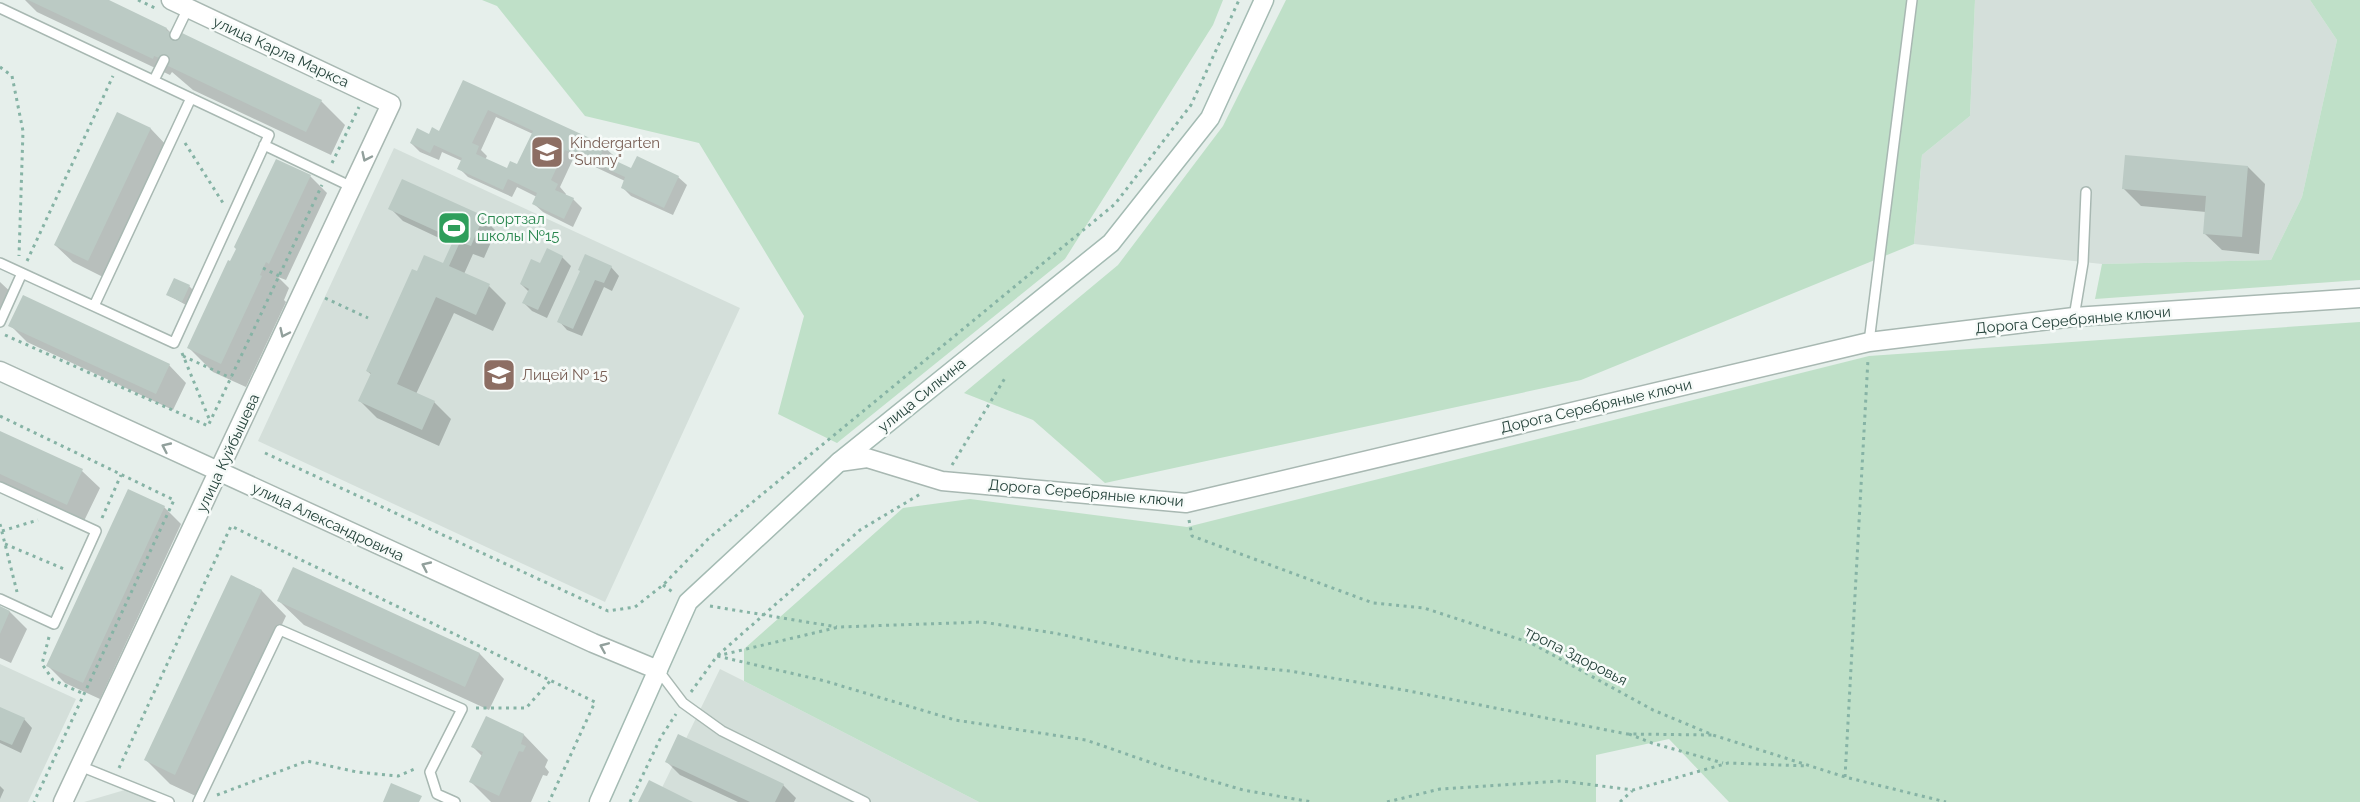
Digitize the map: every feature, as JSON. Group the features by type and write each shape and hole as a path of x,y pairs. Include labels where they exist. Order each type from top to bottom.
{"street":[{"name":"улица Силкина","path":"599,802 688,602 839,462 1111,243 1210,118 1264,0"},
{"name":"улица Карла Маркса","path":"180,10 391,104"},
{"name":"улица Куйбышева","path":"63,802 391,104"},
{"name":"Дорога Серебряные ключи","path":"839,462 867,458 942,481 1186,503 1869,342 2074,317 2360,298"},
{"name":"улица Александровича","path":"0,371 583,638 658,670"}],"lane":[{"path":"1869,342 1912,0"},
{"path":"0,8 269,135 174,343 0,263"},
{"path":"175,35 180,10"},
{"path":"154,80 164,60"},
{"path":"94,306 191,98"},
{"path":"264,145 352,187"},
{"path":"2074,317 2083,262 2085,192"},
{"path":"0,322 22,273"},
{"path":"0,487 96,531 54,624 0,599"},
{"path":"199,802 280,630 462,709 430,772 437,794 455,802"},
{"path":"658,670 683,703 722,731 865,802"},
{"path":"80,766 169,802"}],"path":[{"path":"138,0 180,10"},
{"path":"265,453 608,611 635,607 663,585 709,538 1115,204 1191,105 1239,0"},
{"path":"0,67 12,76 23,131 18,254 25,266 119,64"},
{"path":"0,332 208,426 360,105"},
{"path":"176,129 231,217"},
{"path":"263,268 279,276"},
{"path":"325,298 368,318"},
{"path":"1845,777 1869,342"},
{"path":"174,343 183,356 210,421"},
{"path":"183,356 231,378"},
{"path":"630,802 661,737 717,656 860,530 942,481 1005,378"},
{"path":"0,416 174,500 34,802"},
{"path":"96,531 121,474"},
{"name":"тропа Здоровья","path":"1186,503 1192,536 1373,603 1424,608 1532,643 1653,710 1713,735 1845,777 1946,802"},
{"path":"1,531 59,514"},
{"path":"0,524 21,609"},
{"path":"113,779 231,526 596,702 549,802"},
{"path":"5,544 76,575"},
{"path":"663,585 688,602 839,627"},
{"path":"717,656 839,627 982,622 1054,633 1189,661 1290,671 1404,690 1627,734 1725,764 1813,766"},
{"path":"54,624 42,664 53,680 84,694"},
{"path":"717,656 825,681 956,720 1086,740 1158,765 1243,790 1312,802"},
{"path":"462,709 526,708 551,680"},
{"path":"1627,734 1713,735"},
{"path":"199,802 307,761 357,772 398,776 437,759"},
{"path":"1387,802 1440,789 1562,781 1633,790 1725,764"},
{"path":"1620,802 1633,790"}],"shaded area":[{"path":"1975,0 2310,0 2337,40 2302,197 2271,260 2102,264 1914,244 1922,155 1970,116"},
{"name":"Лицей № 15","path":"394,148 740,308 605,602 258,441"},
{"path":"0,664 76,699 28,802 0,802"},
{"path":"720,669 744,681 979,802 655,802"},
{"path":"128,789 157,802 84,802"}],"green space":[{"path":"482,0 1223,0 1213,25 1065,259 837,443 778,414 804,316 699,143 585,116 497,6"},
{"path":"1286,0 1975,0 1970,116 1922,155 1914,244 1581,380 1105,483 1033,420 964,393 1118,265 1223,126"},
{"path":"2310,0 2360,0 2360,280 2095,299 2102,264 2271,260 2302,197 2337,40"},
{"path":"2360,322 2360,802 1729,802 1669,739 1596,755 1596,802 979,802 744,681 744,649 903,508 970,499 1187,527 1869,356"}],"building":[{"path":"28,0 109,0 167,28 166,30 175,35 180,37 182,33 322,100 306,132 166,65 168,62 164,60 154,56 153,59"},
{"path":"463,80 605,145 601,154 631,168 637,156 679,176 664,208 621,188 625,177 565,150 551,180 558,184 555,190 574,198 564,219 532,204 537,193 508,179 503,190 457,169 462,158 434,145 430,153 410,143 417,128 429,134 432,127 439,131","holes":["488,110 533,131 517,164 510,161 507,168 476,154 479,146 472,143"]},
{"path":"117,112 151,128 88,261 54,245"},
{"path":"2125,155 2248,166 2242,237 2203,234 2206,196 2122,189"},
{"path":"276,159 311,175 269,264 266,262 260,275 262,276 221,364 187,348 228,260 230,261 236,249 234,247"},
{"path":"402,179 484,216 471,246 460,242 449,266 490,284 476,315 436,297 397,384 435,401 422,430 358,401 371,373 366,371 412,269 417,271 424,255 443,263 454,239 388,209"},
{"path":"547,248 563,256 538,310 522,303 529,289 520,284 531,259 540,263"},
{"path":"585,254 612,266 604,283 595,280 573,329 557,322 580,271 578,270"},
{"path":"174,278 190,285 182,302 166,295"},
{"path":"23,295 170,364 156,394 8,326"},
{"path":"0,431 83,469 67,505 0,474"},
{"path":"128,489 165,506 83,683 46,666"},
{"path":"293,567 480,653 465,687 277,601"},
{"path":"231,575 262,590 175,775 144,760"},
{"path":"0,606 10,611 0,634"},
{"path":"0,707 25,718 12,745 0,740"},
{"path":"486,716 524,734 521,744 526,746 523,752 519,751 499,796 469,782 483,752 471,747"},
{"path":"678,734 784,784 775,802 750,802 665,762"},
{"path":"649,780 693,802 638,802"},
{"path":"391,783 422,796 419,802 383,802"}],"place":[{"name":"Kindergarten \"Sunny\"","path":"547,152"},
{"name":"Спортзал школы №15","path":"454,228"},
{"name":"Лицей № 15","path":"499,375"}]}
